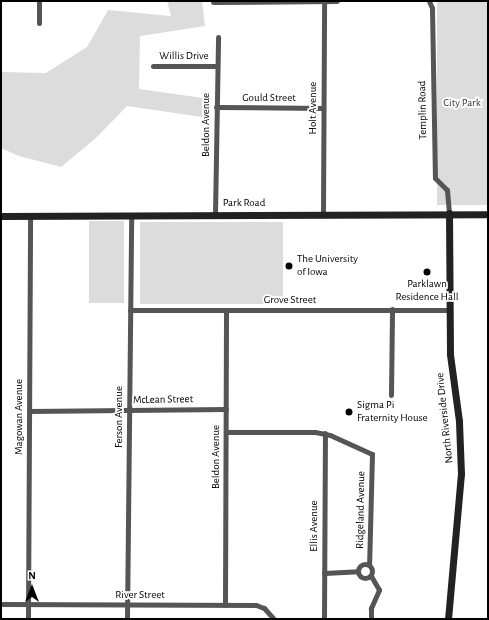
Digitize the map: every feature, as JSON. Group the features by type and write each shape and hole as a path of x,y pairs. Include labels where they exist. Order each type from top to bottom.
{"street":[{"path":"39,1 39,23"},
{"path":"213,2 337,1"},
{"name":"Templin Road","path":"429,1 432,8 435,178 447,190 450,213"},
{"name":"Holt Avenue","path":"323,214 324,2"},
{"name":"Beldon Avenue","path":"215,214 216,66 218,37"},
{"name":"Willis Drive","path":"153,66 216,66"},
{"name":"Gould Street","path":"216,107 323,108"},
{"name":"North Riverside Drive","path":"448,619 462,474 459,427 450,354 450,213"},
{"name":"Park Road","path":"1,216 488,214"},
{"name":"Ferson Avenue","path":"128,619 131,215"},
{"name":"Magowan Avenue","path":"28,619 30,216"},
{"name":"Grove Street","path":"130,310 450,310"},
{"name":"Beldon Avenue","path":"225,605 226,310"},
{"path":"391,395 392,310"},
{"name":"McLean Street","path":"29,411 226,409"},
{"path":"226,432 325,433"},
{"name":"Ridgeland Avenue","path":"325,433 372,454 369,565 372,571 370,576 379,590 371,608 371,619"},
{"name":"Ellis Avenue","path":"324,619 325,433"},
{"name":"Ridgeland Avenue","path":"358,571 362,565 369,565"},
{"path":"324,573 358,571 363,578 370,576"},
{"name":"River Street","path":"1,604 260,606 274,619"}],"green space":[{"path":"167,1 202,1 205,26 140,36 139,89 203,98 202,117 127,106 96,138 61,167 19,156 1,148 1,72 46,73 87,47 108,10 171,16"},
{"name":"City Park","path":"437,1 488,1 488,205 437,205"},
{"path":"89,221 124,221 124,303 89,303"},
{"path":"140,222 283,222 283,304 140,304"}],"place":[{"name":"The University of Iowa","path":"289,266"},
{"name":"Parklawn Residence Hall","path":"427,272"},
{"name":"Sigma Pi Fraternity House","path":"349,412"}]}
